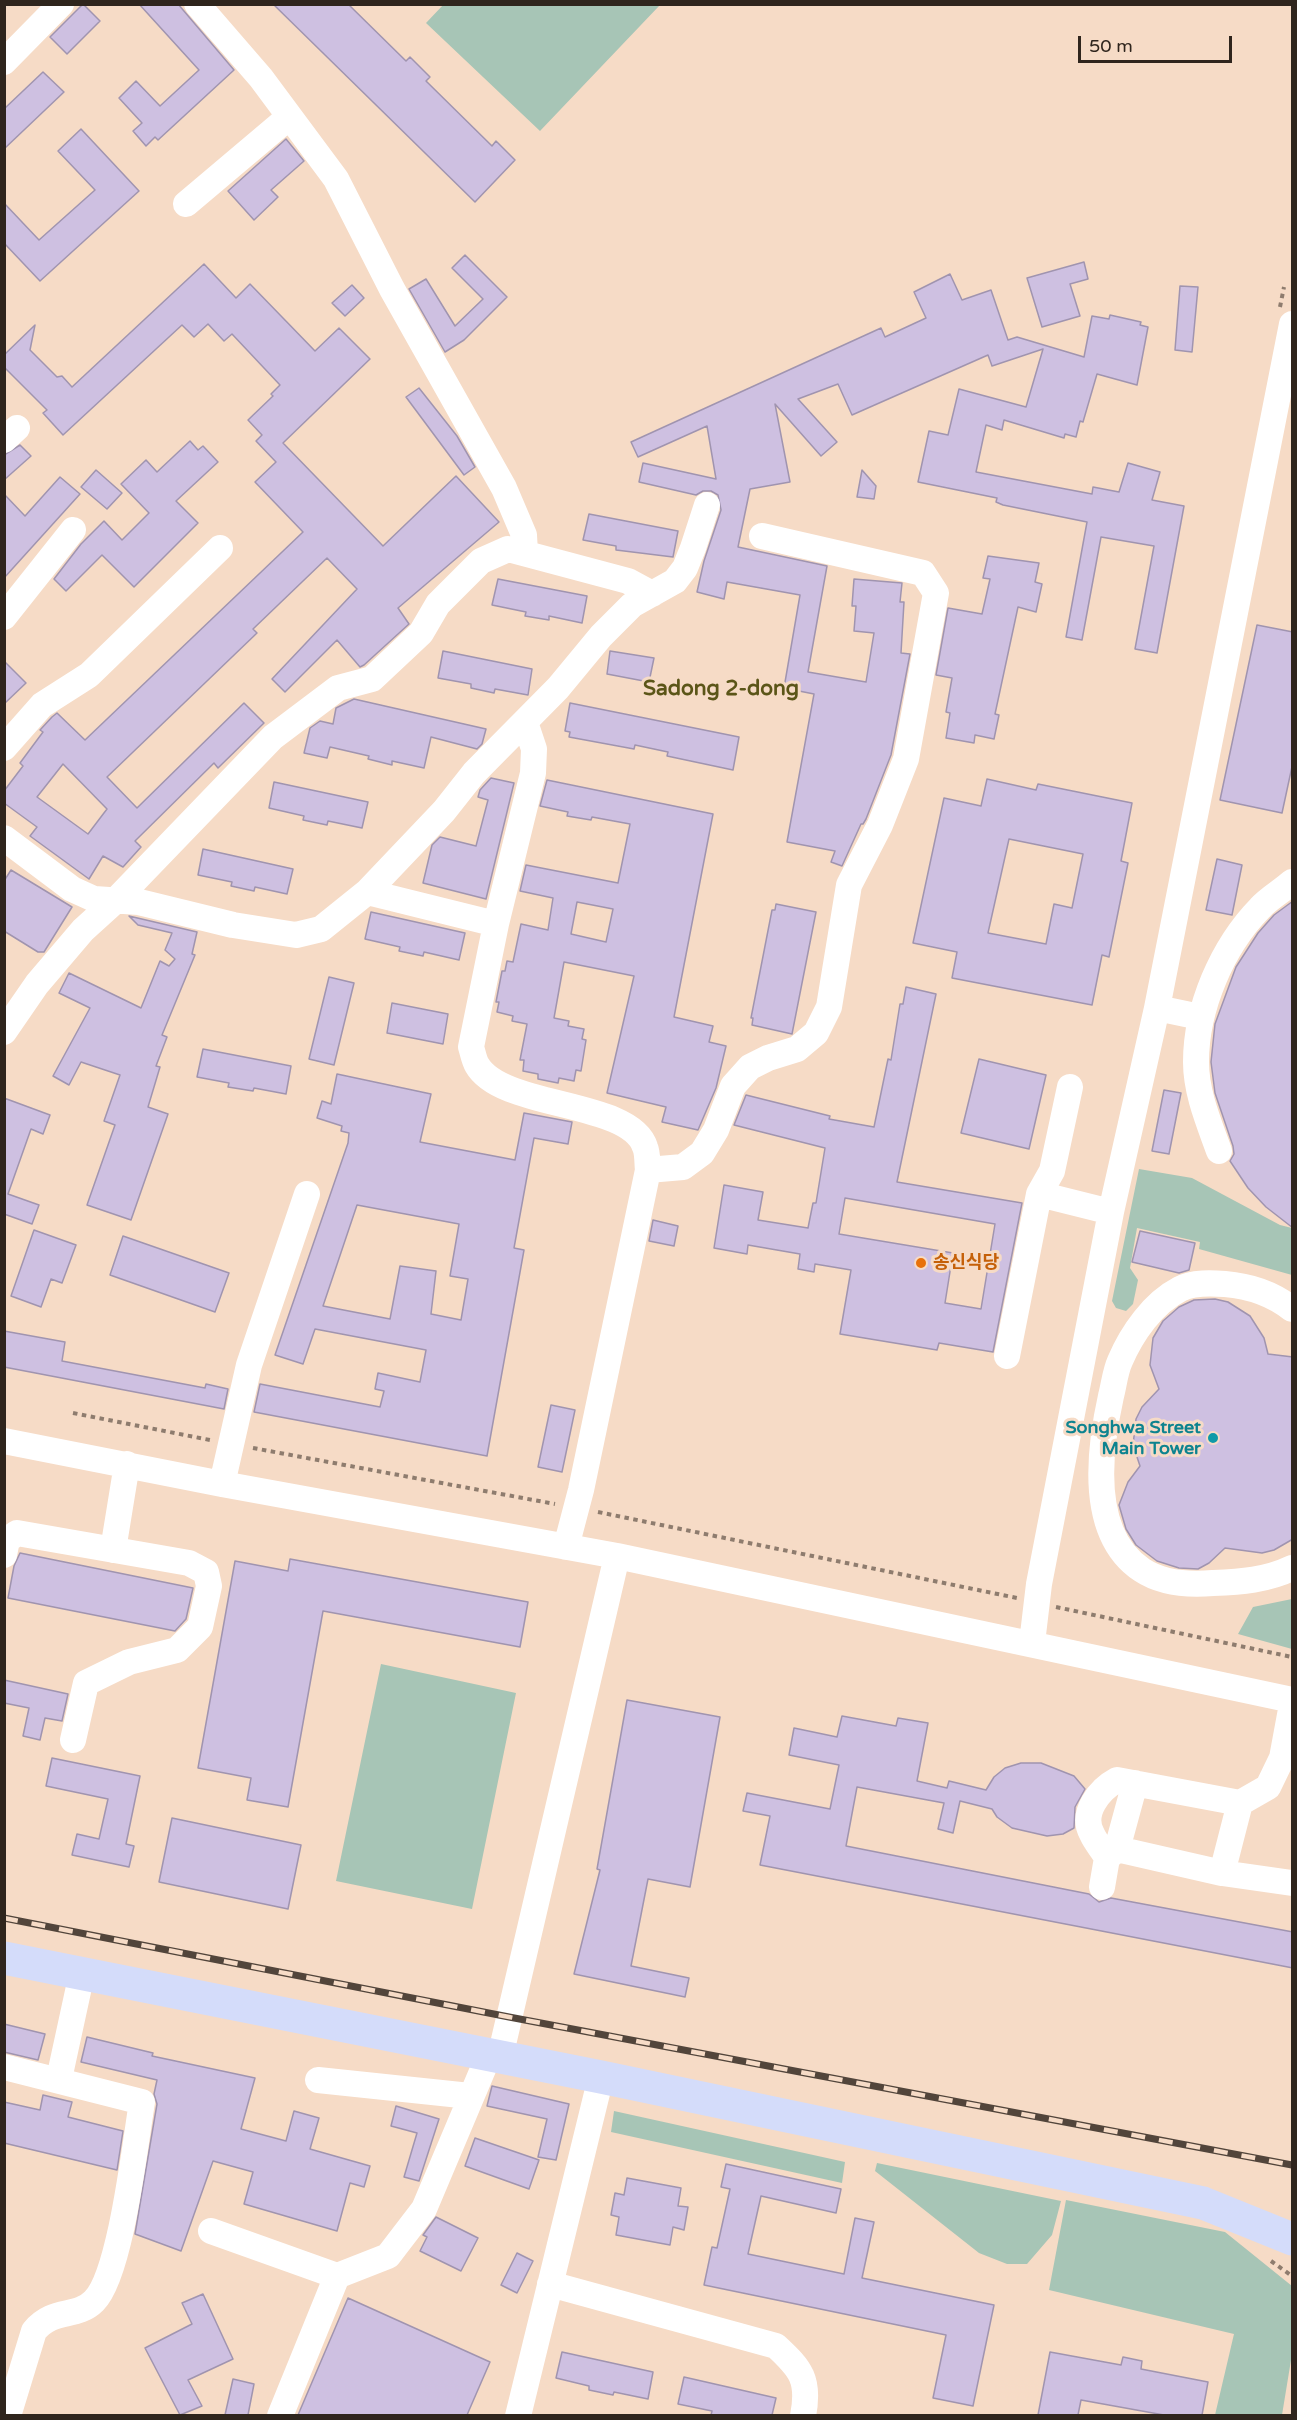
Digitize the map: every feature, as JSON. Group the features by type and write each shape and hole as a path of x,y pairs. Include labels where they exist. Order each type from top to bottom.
{"main road":[{"path":"4,1958 494,2056 1203,2203 1293,2239"}],"street":[{"path":"4,62 61,4"},
{"path":"197,4 261,78 336,179 392,289 504,488 524,535 525,553"},
{"path":"186,204 290,117"},
{"path":"1032,1643 1037,1603 1111,1212 1157,1008 1293,324"},
{"path":"4,838 72,889 94,899 139,902 233,925 296,935 321,929 367,891 444,811 474,773 525,722 632,605 675,580 685,568 707,505"},
{"path":"4,617 73,530"},
{"path":"648,1170 683,1167 702,1153 716,1130 734,1086 750,1067 768,1058 797,1049 816,1033 829,1007 849,885 880,825 906,759 936,593 929,578 923,573 762,536"},
{"path":"4,748 36,711 89,675 220,548"},
{"path":"4,1032 37,984 83,930 115,902 273,737 338,688 372,679 421,633 438,604 481,561 508,549 628,581 652,594"},
{"path":"525,722 534,749 533,773 496,924 471,1047 477,1066 501,1086 610,1118 632,1130 645,1146 648,1170 577,1508 566,1547"},
{"path":"1219,1151 1202,1100 1196,1064 1200,1017 1232,943 1260,907 1293,882"},
{"path":"367,891 496,924"},
{"path":"1157,1008 1200,1017"},
{"path":"1007,1356 1039,1194 1052,1171 1070,1087"},
{"path":"222,1484 249,1365 307,1194"},
{"path":"1039,1194 1111,1212"},
{"path":"1293,1309 1281,1300 1244,1286 1210,1283 1182,1288 1158,1306 1135,1332 1119,1363 1108,1410 1101,1460 1103,1502 1111,1530 1124,1551 1142,1570 1167,1581 1193,1585 1273,1577 1293,1568"},
{"path":"1075,1399 1108,1410"},
{"path":"4,1441 222,1484 617,1556 1293,1700"},
{"path":"113,1550 128,1464"},
{"path":"4,1555 7,1540 17,1533 189,1563 206,1572 209,1586 200,1627 177,1650 129,1662 86,1683 73,1740"},
{"path":"211,2230 337,2276 388,2256 424,2209 470,2096 494,2056 617,1556"},
{"path":"1293,1704 1282,1758 1269,1787 1240,1803 1117,1780 1104,1787 1095,1798 1089,1820 1091,1833 1112,1854 1293,1883"},
{"path":"1102,1887 1135,1784"},
{"path":"1222,1873 1240,1803"},
{"path":"59,2079 82,1973"},
{"path":"4,2067 59,2079 142,2102 119,2242 102,2290 93,2302 80,2310 43,2320 34,2331 8,2415"},
{"path":"518,2415 601,2078"},
{"path":"318,2080 470,2096"},
{"path":"280,2415 337,2276"},
{"path":"550,2284 776,2346 796,2364 808,2393 803,2415"}],"path":[{"path":"73,1413 577,1508 1293,1657"}],"green space":[{"path":"444,4 660,5 540,131 426,23"},
{"path":"1139,1169 1192,1178 1280,1225 1292,1228 1292,1275 1199,1249 1200,1242 1137,1228 1130,1268 1138,1280 1133,1304 1126,1311 1116,1308 1112,1301"},
{"path":"1292,1599 1292,1649 1238,1634 1253,1607"},
{"path":"381,1664 516,1693 472,1909 336,1881"},
{"path":"614,2111 845,2162 842,2183 611,2132"},
{"path":"877,2163 1061,2201 1052,2235 1027,2264 1007,2264 979,2253 875,2171"},
{"path":"1066,2200 1225,2232 1292,2286 1292,2354 1282,2415 1215,2415 1234,2334 1049,2290"}],"building":[{"path":"83,4 100,21 67,54 50,37"},
{"path":"139,4 178,4 234,70 158,140 155,137 146,146 133,131 142,123 119,98 136,81 160,106 199,70"},
{"path":"273,4 348,4 406,61 410,57 430,77 426,81 492,146 496,141 515,160 475,202"},
{"path":"43,72 64,92 4,149 4,109"},
{"path":"81,129 139,191 40,281 4,243 4,203 39,240 95,190 58,151"},
{"path":"286,139 304,161 271,190 278,197 254,220 228,191"},
{"path":"465,255 507,297 464,340 445,352 409,289 426,279 455,326 483,299 452,268"},
{"path":"1084,262 1088,279 1070,284 1080,316 1042,327 1027,278"},
{"path":"204,264 236,298 250,284 315,351 339,328 370,359 283,443 383,546 456,476 499,522 398,608 409,624 364,665 360,667 337,640 285,692 272,679 357,589 327,558 253,629 257,633 107,777 137,808 244,703 264,723 218,768 214,763 135,841 141,847 123,867 103,856 89,879 30,836 37,827 4,803 4,791 23,766 20,763 43,732 40,730 57,713 85,740 303,532 255,482 276,462 256,441 262,435 248,420 273,396 271,394 280,385 232,334 224,341 208,324 194,337 182,325 63,435 43,413 47,410 4,367 4,355 35,325 30,350 57,377 62,376 72,387","holes":["63,764 107,809 88,834 37,797"]},
{"path":"950,274 962,300 991,290 1008,340 1017,337 1084,357 1092,316 1109,319 1110,315 1141,322 1140,325 1148,327 1137,385 1097,374 1083,422 1080,421 1076,437 1065,434 1064,438 1004,420 1002,430 986,425 976,472 1092,494 1093,487 1119,492 1128,463 1160,472 1152,500 1184,506 1157,653 1135,649 1154,546 1101,537 1082,640 1066,637 1087,522 1003,505 996,502 997,498 918,482 929,431 948,435 959,389 1026,407 1043,349 992,366 988,355 852,415 838,384 798,399 837,442 821,456 775,404 790,482 750,489 738,547 827,566 808,672 866,682 874,633 854,631 856,606 852,606 854,579 902,583 900,602 904,602 901,653 910,654 891,755 866,819 861,824 842,866 831,862 835,851 787,842 814,694 784,688 800,595 727,582 724,599 697,592 704,561 721,510 718,495 711,491 703,491 696,495 639,482 643,463 716,479 707,426 638,457 631,442 881,328 885,337 926,318 914,292"},
{"path":"352,285 364,298 345,316 332,303"},
{"path":"1180,286 1198,287 1192,352 1175,350"},
{"path":"419,388 457,436 475,467 464,475 406,397"},
{"path":"190,441 198,450 203,446 218,462 176,501 198,523 134,587 102,555 66,591 54,579 81,544 104,521 122,540 149,513 121,484 146,460 157,472"},
{"path":"20,445 31,456 4,480 4,455"},
{"path":"96,470 122,493 107,509 81,487"},
{"path":"862,470 876,486 874,499 857,497"},
{"path":"60,477 80,494 4,578 4,494 25,516"},
{"path":"589,514 678,531 673,557 616,550 616,546 583,540"},
{"path":"988,556 1039,563 1035,582 1042,584 1036,612 1018,607 995,714 999,715 994,739 975,735 974,743 946,738 950,713 946,712 952,678 936,675 948,608 982,614 990,579 983,578"},
{"path":"498,579 587,596 582,623 549,616 549,620 525,616 526,612 492,605"},
{"path":"1257,625 1293,632 1293,762 1282,813 1220,800"},
{"path":"443,651 532,669 528,695 495,689 494,693 471,688 471,684 438,678"},
{"path":"610,651 654,658 649,682 607,674"},
{"path":"4,661 26,683 4,704"},
{"path":"354,699 486,729 482,744 477,749 431,737 424,768 392,761 392,765 368,759 369,756 330,747 327,758 304,753 310,728 320,721 333,724 336,708"},
{"path":"570,703 739,737 733,770 667,756 668,752 635,745 634,749 569,737 570,732 565,731"},
{"path":"491,778 514,783 486,899 423,883 432,845 440,837 476,846 488,800 478,797 480,790"},
{"path":"987,779 1036,790 1038,784 1132,803 1121,861 1128,863 1109,957 1102,955 1092,1005 952,978 957,952 913,943 944,798 981,806","holes":["1009,839 1083,854 1072,908 1054,904 1046,944 988,933"]},
{"path":"547,780 713,814 674,1017 713,1026 709,1042 726,1046 716,1088 698,1130 662,1122 666,1107 607,1093 634,976 564,962 554,1018 569,1021 568,1026 584,1029 582,1039 586,1040 581,1071 576,1070 574,1081 559,1078 558,1083 538,1079 538,1074 523,1071 524,1060 520,1060 527,1024 512,1021 513,1016 497,1012 499,1002 496,1002 502,971 505,971 507,961 513,962 521,924 548,930 553,898 520,891 526,865 618,883 630,824 592,817 591,820 567,816 568,812 540,806","holes":["577,902 613,909 606,942 571,934"]},
{"path":"274,782 368,802 362,828 328,821 327,825 303,820 304,816 269,808"},
{"path":"203,849 293,869 287,894 255,887 254,891 231,886 232,882 198,875"},
{"path":"1217,859 1242,865 1232,915 1206,910"},
{"path":"11,870 72,907 44,952 38,952 4,931 4,881"},
{"path":"1293,901 1293,1228 1266,1207 1248,1188 1230,1161 1234,1154 1233,1146 1215,1093 1211,1062 1215,1024 1236,967 1258,933 1274,915"},
{"path":"776,904 816,912 792,1034 752,1025 753,1018 751,1018 772,910 775,910"},
{"path":"371,912 465,933 459,960 424,952 423,956 399,951 400,947 365,939"},
{"path":"129,916 197,932 192,954 195,955 162,1035 167,1037 156,1066 160,1067 148,1107 168,1114 131,1220 87,1205 115,1125 104,1121 120,1075 81,1062 69,1085 53,1076 90,1008 59,993 69,973 141,1008 160,961 169,966 175,959 165,950 172,933 138,925"},
{"path":"329,977 354,983 334,1065 309,1059"},
{"path":"906,987 936,994 897,1182 1022,1203 993,1352 939,1343 937,1350 840,1334 851,1270 815,1264 814,1272 798,1269 800,1254 748,1245 747,1254 714,1248 724,1185 763,1192 758,1220 808,1228 813,1203 816,1203 825,1148 734,1125 746,1095 830,1116 829,1119 874,1127 888,1059 891,1060 900,1004 903,1004","holes":["845,1198 995,1224 981,1309 945,1303 953,1253 839,1234"]},
{"path":"392,1003 448,1014 443,1044 387,1033"},
{"path":"203,1049 291,1066 286,1094 254,1088 253,1091 228,1087 229,1083 197,1077"},
{"path":"979,1059 1046,1075 1029,1149 961,1133"},
{"path":"337,1074 431,1094 420,1142 515,1160 524,1113 572,1122 568,1144 534,1138 514,1248 524,1250 487,1456 254,1412 260,1384 380,1407 384,1391 375,1389 378,1373 420,1382 426,1350 315,1329 303,1364 275,1355 348,1143 349,1133 341,1131 342,1126 317,1118 322,1101 331,1104","holes":["357,1205 459,1224 450,1276 468,1279 461,1320 431,1314 436,1271 400,1266 390,1319 323,1306"]},
{"path":"1164,1090 1181,1093 1169,1154 1152,1151"},
{"path":"4,1098 50,1115 43,1134 31,1129 8,1194 39,1205 32,1224 4,1214"},
{"path":"653,1220 678,1226 674,1246 649,1241"},
{"path":"34,1230 76,1245 62,1283 51,1279 41,1307 11,1296"},
{"path":"1140,1231 1195,1243 1189,1270 1179,1273 1132,1262"},
{"path":"123,1236 229,1273 215,1312 110,1275"},
{"name":"Songhwa Street Main Tower","path":"1215,1299 1228,1302 1250,1316 1264,1338 1268,1354 1293,1357 1293,1539 1274,1550 1262,1553 1225,1548 1209,1563 1198,1569 1179,1568 1157,1561 1136,1545 1126,1529 1119,1505 1128,1482 1140,1466 1133,1445 1136,1419 1142,1407 1159,1389 1150,1365 1153,1338 1163,1321 1179,1307 1194,1300"},
{"path":"4,1331 65,1342 62,1361 205,1388 206,1384 228,1389 224,1409 4,1367"},
{"path":"551,1405 575,1410 562,1472 538,1467"},
{"path":"20,1553 193,1588 186,1619 175,1631 8,1598 14,1566"},
{"path":"290,1559 528,1602 520,1647 323,1611 288,1807 247,1800 251,1778 198,1768 235,1561 288,1571"},
{"path":"4,1680 68,1694 62,1721 45,1718 40,1740 23,1736 29,1708 4,1703"},
{"path":"627,1700 720,1717 690,1887 648,1879 631,1966 689,1978 685,1997 574,1974 600,1870 597,1869"},
{"path":"842,1716 896,1726 898,1718 928,1723 917,1781 947,1788 949,1781 986,1790 994,1777 1005,1768 1021,1763 1041,1763 1074,1776 1085,1789 1075,1807 1074,1828 1063,1834 1047,1836 1012,1828 997,1817 992,1809 960,1801 953,1833 938,1829 944,1803 857,1787 846,1846 1089,1894 1099,1902 1111,1898 1293,1932 1293,1968 760,1865 770,1816 743,1811 747,1793 830,1809 839,1765 789,1755 794,1728 837,1737"},
{"path":"52,1758 140,1776 126,1844 134,1846 129,1867 72,1855 77,1834 99,1839 108,1799 46,1786"},
{"path":"172,1818 301,1845 288,1909 159,1882"},
{"path":"4,2024 45,2034 38,2060 4,2052"},
{"path":"87,2037 153,2053 152,2056 255,2078 241,2129 286,2141 294,2111 319,2118 310,2149 370,2166 364,2187 350,2183 337,2231 244,2204 253,2172 213,2161 181,2251 135,2234 157,2104 154,2094 157,2080 81,2062"},
{"path":"492,2086 569,2104 556,2160 538,2157 547,2119 487,2106"},
{"path":"43,2095 72,2102 68,2117 123,2131 117,2170 4,2143 4,2102 40,2110"},
{"path":"396,2106 439,2119 419,2181 404,2177 417,2133 391,2126"},
{"path":"475,2138 539,2160 529,2189 465,2166"},
{"path":"726,2164 841,2189 836,2213 761,2196 748,2254 844,2274 855,2218 874,2222 862,2278 994,2305 973,2406 933,2398 946,2335 704,2285 712,2247 717,2248 730,2189 721,2187"},
{"path":"627,2178 681,2188 678,2206 688,2207 684,2230 673,2227 670,2245 616,2235 619,2217 611,2215 615,2193 624,2195"},
{"path":"436,2217 478,2238 461,2271 420,2251 427,2237 423,2235"},
{"path":"517,2253 533,2261 517,2293 501,2285"},
{"path":"203,2294 233,2359 188,2380 202,2406 180,2415 145,2348 192,2324 182,2303"},
{"path":"348,2298 490,2362 467,2415 298,2415"},
{"path":"562,2352 653,2372 648,2399 589,2390 589,2386 556,2378"},
{"path":"1050,2352 1121,2365 1123,2357 1142,2361 1141,2369 1208,2382 1202,2415 1164,2415 1081,2400 1078,2415 1038,2415"},
{"path":"684,2377 776,2398 772,2415 711,2415 712,2411 678,2404"},
{"path":"233,2379 254,2384 248,2415 225,2415"}],"railway":[{"path":"4,1918 509,2017 1292,2165"}],"place":[{"name":"송신식당","path":"921,1263"},
{"name":"Songhwa Street Main Tower","path":"1213,1438"}],"district":[{"name":"Sadong 2-dong","path":"721,689"}]}
